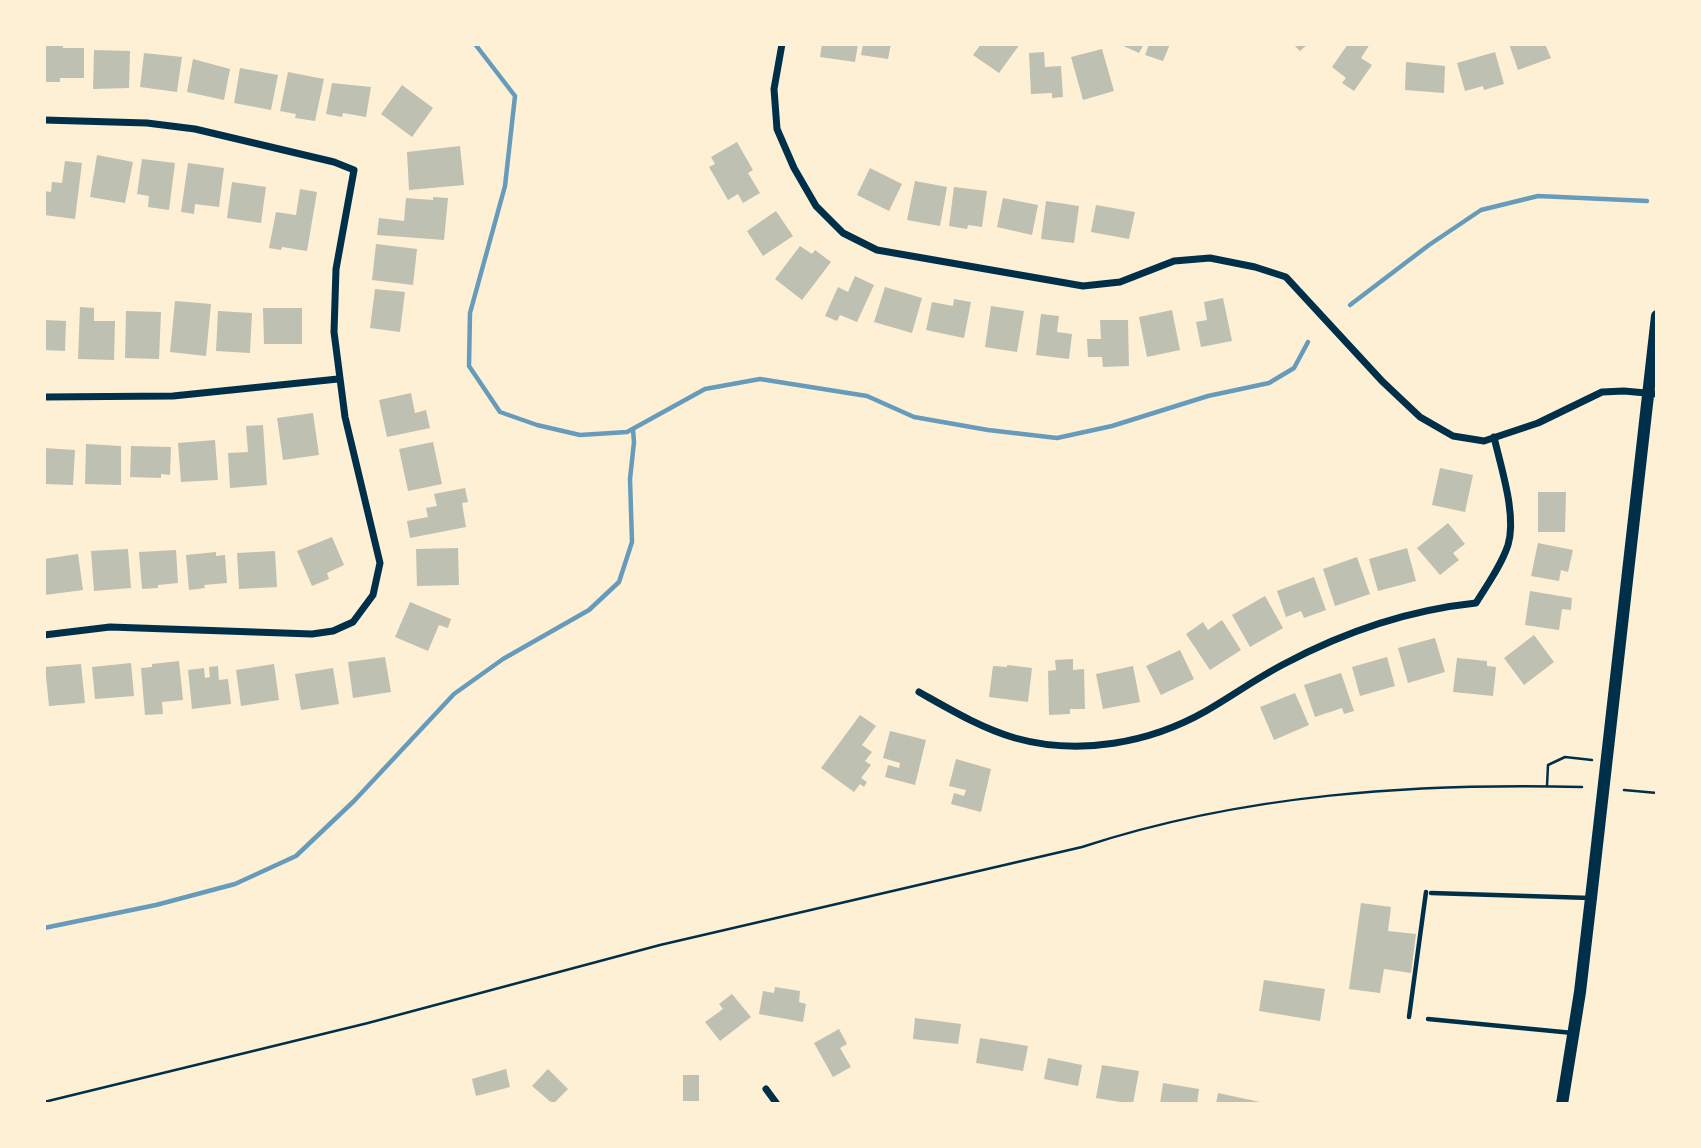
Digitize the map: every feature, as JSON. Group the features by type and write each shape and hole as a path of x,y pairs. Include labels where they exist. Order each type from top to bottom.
{"street":[{"path":"782,44 774,89 777,129 794,168 816,206 843,233 877,250 1083,286 1120,282 1174,261 1210,258 1286,277 1383,382 1420,417 1453,436 1484,441 1538,423 1602,392 1653,394"},
{"path":"44,120 147,123 195,129 334,162 354,170 335,269 334,332 338,379 380,563 373,595 353,622 333,631 312,634 110,626 44,635"},
{"path":"1562,1104 1574,1033 1653,394 1657,316"},
{"path":"44,397 173,396 338,379"},
{"path":"919,692 982,727 1017,739 1055,745 1108,744 1132,740 1174,727 1283,664 1374,625 1435,608 1476,603 1509,543 1508,503 1494,437"},
{"path":"766,1089 777,1104"}],"lane":[{"path":"1409,1017 1429,893 1591,898"},
{"path":"1428,1019 1574,1033"}],"path":[{"path":"1547,786 1548,765 1565,757 1606,760"},
{"path":"44,1102 368,1023 660,945 1082,847 1196,817 1289,801 1406,789 1582,787"},
{"path":"1624,790 1657,793"}],"building":[{"path":"45,44 63,44 63,48 84,48 84,78 60,78 60,82 44,82"},
{"path":"822,44 858,44 855,62 820,57"},
{"path":"863,44 891,44 888,59 861,55"},
{"path":"981,44 1020,44 999,73 973,55"},
{"path":"1119,44 1144,44 1139,53"},
{"path":"1149,44 1170,44 1163,61 1145,55"},
{"path":"1293,44 1308,44 1300,51"},
{"path":"1348,44 1370,44 1361,58 1372,65 1354,91 1342,83 1346,78 1332,67"},
{"path":"1509,44 1545,44 1551,58 1518,70"},
{"path":"1102,49 1114,91 1083,100 1071,57"},
{"path":"94,50 130,51 129,88 93,89"},
{"path":"1044,52 1045,67 1061,66 1063,97 1052,98 1052,93 1031,94 1029,53"},
{"path":"1495,52 1504,84 1484,90 1483,86 1465,91 1457,63"},
{"path":"144,53 182,57 177,92 140,87"},
{"path":"193,59 230,69 224,100 187,92"},
{"path":"1406,62 1445,66 1444,93 1405,90"},
{"path":"240,68 278,75 271,110 234,103"},
{"path":"288,72 324,79 315,121 295,118 296,114 280,111"},
{"path":"332,83 371,87 366,117 343,113 342,117 326,114"},
{"path":"402,85 433,108 412,137 381,114"},
{"path":"737,142 753,170 748,173 760,193 743,203 738,194 728,200 709,167 715,164 711,157"},
{"path":"460,146 464,185 409,190 407,152"},
{"path":"97,155 133,162 125,203 90,197"},
{"path":"142,159 175,163 169,210 148,207 149,196 137,194"},
{"path":"65,161 82,163 75,219 44,215 44,191 51,192 52,182 62,183"},
{"path":"188,163 224,168 219,207 195,204 194,214 181,212"},
{"path":"870,168 902,184 889,211 857,195"},
{"path":"915,181 947,187 940,226 907,220"},
{"path":"232,182 266,187 261,223 227,218"},
{"path":"954,187 987,191 982,227 968,225 967,229 949,226"},
{"path":"300,189 317,192 307,251 269,248 276,212 296,215"},
{"path":"433,197 448,198 444,240 377,235 379,218 404,221 406,198 433,200"},
{"path":"1003,198 1038,205 1032,235 997,227"},
{"path":"1046,201 1079,206 1074,243 1041,239"},
{"path":"1096,205 1135,212 1129,239 1091,232"},
{"path":"776,211 793,236 763,256 747,231"},
{"path":"376,244 417,249 413,285 372,280"},
{"path":"800,246 812,254 815,250 831,262 802,300 775,279"},
{"path":"855,276 874,285 857,322 840,315 837,321 825,316 838,287 848,292"},
{"path":"885,287 922,298 912,333 874,322"},
{"path":"375,289 405,292 400,332 370,328"},
{"path":"1223,298 1232,341 1201,347 1196,322 1207,320 1204,302"},
{"path":"954,299 971,302 964,338 926,330 932,302 953,306"},
{"path":"175,301 211,304 206,356 170,352"},
{"path":"991,306 1024,311 1017,352 985,347"},
{"path":"80,307 94,308 94,321 115,321 114,360 78,359"},
{"path":"263,308 302,308 302,344 264,344"},
{"path":"1172,310 1180,350 1147,357 1139,317"},
{"path":"126,311 161,312 159,359 125,358"},
{"path":"218,311 252,313 250,353 216,351"},
{"path":"1041,314 1059,316 1057,332 1072,334 1069,359 1036,355"},
{"path":"44,320 66,321 65,351 44,350"},
{"path":"1100,320 1128,320 1129,366 1103,367 1102,357 1088,357 1087,339 1101,339"},
{"path":"411,393 415,413 426,410 430,428 387,437 379,400"},
{"path":"313,413 319,455 283,460 277,418"},
{"path":"263,425 267,485 230,488 228,453 248,452 246,426"},
{"path":"215,440 218,480 181,482 178,443"},
{"path":"433,442 442,484 408,491 399,449"},
{"path":"86,444 121,446 121,485 85,484"},
{"path":"131,446 171,447 170,475 161,474 161,478 130,477"},
{"path":"44,448 75,450 73,485 44,484"},
{"path":"1440,468 1473,475 1465,512 1432,505"},
{"path":"465,488 468,502 462,503 466,527 410,538 407,521 428,517 426,508 437,506 434,494"},
{"path":"1538,492 1566,492 1565,532 1538,532"},
{"path":"1448,523 1465,544 1453,553 1459,560 1440,575 1417,548"},
{"path":"332,537 344,565 327,573 329,579 312,586 297,551"},
{"path":"1538,543 1573,550 1568,572 1561,570 1559,581 1531,576"},
{"path":"458,548 459,585 417,586 416,549"},
{"path":"1407,548 1416,581 1378,591 1369,559"},
{"path":"128,549 131,588 94,591 91,551"},
{"path":"176,550 178,583 142,589 139,552"},
{"path":"275,551 277,587 239,589 237,553"},
{"path":"216,552 216,556 225,555 227,583 204,585 205,588 189,590 186,555"},
{"path":"78,554 83,590 45,595 44,559"},
{"path":"1357,557 1370,594 1335,606 1323,569"},
{"path":"1314,577 1326,610 1304,618 1301,611 1286,617 1277,591"},
{"path":"1530,591 1572,598 1571,610 1562,609 1559,630 1525,625"},
{"path":"1265,596 1283,628 1250,647 1232,615"},
{"path":"410,602 451,619 448,628 439,625 428,651 395,637"},
{"path":"1222,620 1241,650 1210,670 1186,634 1203,622 1208,630"},
{"path":"1534,635 1554,662 1524,685 1504,658"},
{"path":"1435,638 1445,672 1408,683 1398,648"},
{"path":"1180,650 1194,679 1161,695 1146,666"},
{"path":"385,657 391,692 353,698 348,662"},
{"path":"1387,657 1395,686 1360,696 1352,667"},
{"path":"1457,658 1487,661 1487,666 1496,667 1493,696 1453,692"},
{"path":"1073,659 1073,670 1084,669 1085,709 1070,709 1070,714 1049,715 1048,671 1056,670 1055,660"},
{"path":"179,661 183,700 162,702 163,714 145,715 141,668"},
{"path":"131,663 134,696 95,699 92,667"},
{"path":"81,664 85,703 49,706 45,667"},
{"path":"274,664 279,700 241,706 236,670"},
{"path":"218,666 219,680 228,679 231,704 192,709 188,670 204,668 205,678 210,677 209,667"},
{"path":"993,666 1032,668 1028,702 989,697"},
{"path":"1133,666 1140,702 1103,709 1096,674"},
{"path":"333,668 339,704 301,710 295,674"},
{"path":"1341,673 1354,711 1344,714 1342,708 1315,717 1304,685"},
{"path":"1295,693 1309,725 1274,740 1260,707"},
{"path":"860,715 876,726 862,745 872,752 865,761 871,765 861,778 867,782 864,787 860,784 854,792 821,768"},
{"path":"890,731 926,740 915,785 885,777 888,765 899,768 900,763 883,758"},
{"path":"956,759 991,769 981,812 951,804 954,793 964,796 966,790 949,786"},
{"path":"1361,903 1391,907 1388,931 1416,934 1411,973 1384,969 1380,993 1349,989"},
{"path":"1264,980 1325,989 1320,1021 1259,1011"},
{"path":"775,987 800,991 799,1002 806,1004 803,1022 759,1014 763,991 774,993"},
{"path":"732,994 751,1017 720,1041 705,1022 723,1009 719,1004"},
{"path":"915,1018 961,1024 958,1044 913,1039"},
{"path":"839,1029 847,1044 840,1048 851,1067 833,1077 814,1043"},
{"path":"980,1038 1028,1046 1023,1071 976,1063"},
{"path":"1048,1058 1082,1065 1078,1086 1044,1079"},
{"path":"1102,1065 1139,1071 1133,1104 1096,1098"},
{"path":"506,1069 510,1087 476,1096 472,1079"},
{"path":"548,1069 568,1089 553,1104 532,1086"},
{"path":"683,1075 699,1075 699,1101 683,1101"},
{"path":"1163,1083 1199,1089 1197,1104 1160,1104"},
{"path":"1218,1093 1260,1102 1260,1104 1216,1104"}],"waterway":[{"path":"475,44 515,96 505,186 470,313 469,366 500,412 537,425 580,435 627,432 705,389 760,379 867,396 914,417 988,430 1057,438 1112,426 1208,396 1269,383 1294,368 1308,342"},
{"path":"1350,305 1429,245 1481,210 1538,196 1647,201"},
{"path":"44,928 156,905 235,884 296,856 354,801 454,694 503,659 589,610 619,582 632,542 630,479 633,430"}]}
